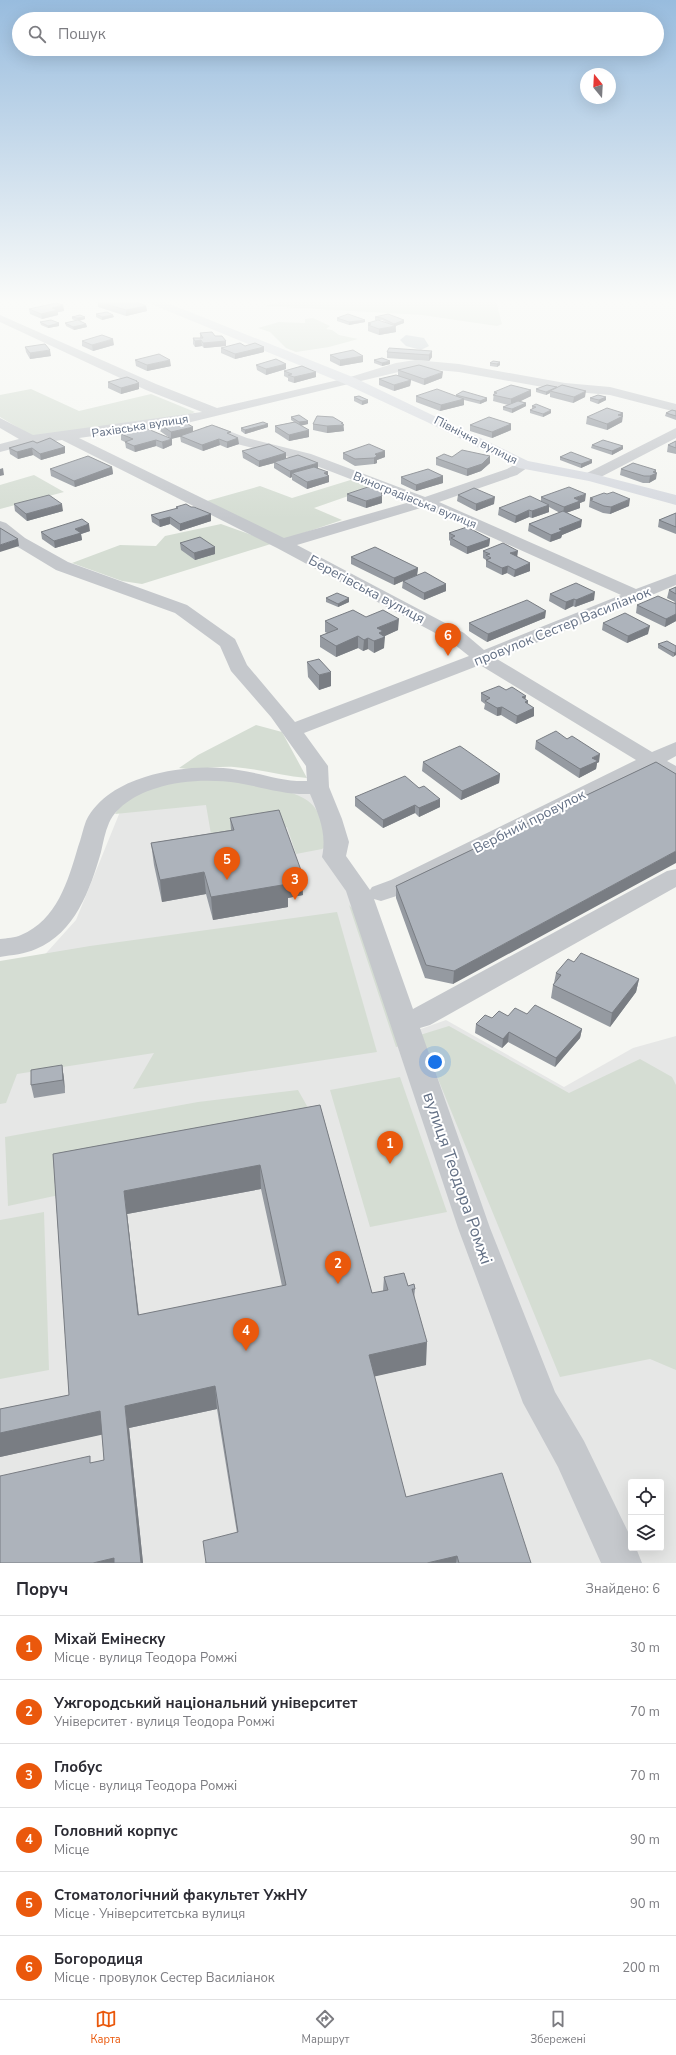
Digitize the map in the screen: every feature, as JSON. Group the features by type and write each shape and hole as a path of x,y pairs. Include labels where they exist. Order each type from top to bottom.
{"street":[{"path":"120,373 151,387 215,412"},
{"name":"Північна вулиця","path":"332,373 524,464 590,477 676,500"},
{"name":"Рахівська вулиця","path":"0,448 31,440 67,437 187,419 375,373"},
{"name":"Рахівська вулиця","path":"481,373 565,387 610,391 676,408"},
{"name":"Виноградівська вулиця","path":"187,419 242,441 306,457 425,502 638,596"},
{"path":"0,422 31,440"},
{"path":"590,477 676,432"},
{"name":"Берегівська вулиця","path":"67,437 283,544 457,637 482,658 676,775"},
{"path":"283,544 425,502 512,472 524,464"},
{"name":"вулиця Теодора Ромжі","path":"0,526 19,541 62,566 181,609 228,643 238,667 291,731 317,766 318,787 331,819 337,842 334,857 358,890 419,1064 474,1228 539,1396 571,1454 622,1563"},
{"name":"провулок Сестер Василіанок","path":"291,731 482,658 638,596 676,579"},
{"name":"Вербний провулок","path":"381,893 407,882 676,748"},
{"path":"0,948 27,943 49,930 71,903 83,871 98,821 112,804 131,789 162,779 184,776 216,775 238,776 293,788 318,787"},
{"path":"420,1018 676,877"}],"shaded area":[{"path":"31,389 79,411 151,394 195,412 186,416 34,437 0,417 0,395"},
{"path":"34,475 64,492 0,509 0,485"},
{"path":"357,478 374,487 314,508 342,520 283,540 207,501 260,486 292,498"},
{"path":"221,524 274,543 142,584 122,581 72,563 120,545 156,546 165,536"},
{"path":"256,725 282,732 307,778 234,767 193,769 179,768 198,755"},
{"path":"219,779 271,787 297,795 308,801 320,816 330,843 322,849 296,854 287,827 212,840 206,805 115,814 124,803 135,794 161,784"},
{"path":"312,784 404,1035 446,1020 564,1087 633,1048 676,1036 676,1563 0,1563 0,968 39,961 76,920 126,797"},
{"path":"349,905 358,914 403,1045 396,1047"},
{"path":"337,912 377,1052 133,1089 154,1053 17,1074 6,1103 0,1104 0,961 90,946"},
{"path":"449,1026 569,1093 640,1059 672,1077 676,1085 676,1370 650,1359 560,1377 420,1035"},
{"path":"400,1077 447,1212 370,1227 330,1090"},
{"path":"298,1090 320,1129 59,1195 8,1206 5,1137 198,1102"},
{"path":"44,1212 49,1370 0,1379 0,1220"}],"building":[{"path":"289,373 312,373 294,377 288,375 292,374"},
{"path":"406,373 440,373 424,379"},
{"path":"396,375 411,380 394,385 379,379"},
{"path":"127,377 139,383 121,388 108,382"},
{"path":"511,385 531,390 511,399 493,395 497,393 494,392"},
{"path":"547,385 557,387 546,392 536,389"},
{"path":"562,385 586,391 574,397 550,391"},
{"path":"437,389 464,399 441,405 416,396"},
{"path":"463,391 487,398 480,401 456,395"},
{"path":"598,395 606,397 599,400 590,398"},
{"path":"359,396 368,400 362,401 354,397"},
{"path":"518,401 526,403 512,409 503,407"},
{"path":"536,404 551,410 543,414 530,410 536,407 532,406"},
{"path":"607,408 623,413 618,415 623,416 607,424 587,417"},
{"path":"672,410 676,411 676,416 666,413"},
{"path":"299,415 308,421 299,422 291,417"},
{"path":"317,416 333,417 344,425 327,426 313,424"},
{"path":"489,417 511,424 492,432 470,425"},
{"path":"181,420 193,427 171,432 160,424"},
{"path":"263,422 268,424 245,430 241,428"},
{"path":"295,422 309,430 289,435 275,426"},
{"path":"212,425 231,432 227,433 238,438 227,442 219,439 202,445 180,436"},
{"path":"143,427 172,439 162,442 156,440 134,446 125,442 133,439 121,434"},
{"path":"50,438 65,447 40,454 32,448 17,452 9,448 33,441 37,443"},
{"path":"603,440 623,446 612,451 592,445"},
{"path":"676,441 676,448 668,445"},
{"path":"269,444 286,453 259,461 242,451"},
{"path":"369,444 385,451 375,454 377,456 374,458 355,459 343,453"},
{"path":"462,450 490,456 482,464 467,469 436,458 444,454 452,457"},
{"path":"571,452 592,460 581,464 560,457"},
{"path":"298,455 318,463 290,471 274,462"},
{"path":"88,456 112,467 74,481 50,469"},
{"path":"633,463 656,470 653,472 657,473 650,476 644,476 621,469"},
{"path":"314,467 328,472 324,473 329,476 307,482 292,473"},
{"path":"428,469 443,476 416,485 401,477"},
{"path":"371,486 381,491 382,496 366,501 347,494"},
{"path":"569,487 586,494 574,498 580,501 564,507 541,497"},
{"path":"474,488 495,497 476,504 458,495"},
{"path":"613,492 630,499 611,507 604,506 590,500 593,499 590,498 604,493 607,494"},
{"path":"49,495 62,504 26,514 14,504"},
{"path":"530,496 549,505 532,511 529,510 516,516 499,508"},
{"path":"186,504 211,514 180,524 170,517 159,520 151,515 178,508 176,507"},
{"path":"563,511 582,520 559,529 562,531 551,535 529,524"},
{"path":"676,513 676,527 659,520"},
{"path":"82,519 89,524 75,529 81,533 54,541 41,532"},
{"path":"467,527 490,539 467,547 451,538 455,536 449,533"},
{"path":"0,528 18,539 0,545"},
{"path":"200,537 215,547 194,553 180,543"},
{"path":"503,543 518,551 510,553 530,563 515,570 508,566 502,568 486,560 491,558 486,555 490,554 483,551"},
{"path":"375,547 418,568 394,578 351,557"},
{"path":"425,572 446,584 424,593 403,581"},
{"path":"576,583 595,592 576,600 574,599 566,602 550,594"},
{"path":"676,587 676,594 669,590"},
{"path":"337,593 349,598 338,604 326,598"},
{"path":"658,596 676,604 676,614 666,619 637,605"},
{"path":"527,600 546,611 488,634 469,623"},
{"path":"353,610 366,617 383,610 399,619 377,628 383,631 379,633 385,637 374,641 368,638 364,640 358,636 336,646 320,636 338,629 325,621"},
{"path":"625,613 650,626 628,636 603,623"},
{"path":"667,641 676,646 676,652 674,653 658,644"},
{"path":"319,659 331,672 319,675 307,662"},
{"path":"499,686 506,690 512,687 526,696 522,697 528,701 525,702 534,708 517,716 502,707 497,708 485,701 490,698 481,693"},
{"path":"556,731 567,739 572,736 600,754 592,758 598,761 580,769 536,741"},
{"path":"460,746 500,774 462,791 423,762"},
{"path":"656,762 676,774 676,851 454,971 426,965 396,886"},
{"path":"405,776 419,788 424,786 440,799 419,808 415,805 383,820 355,797"},
{"path":"279,810 302,873 285,876 288,884 211,897 204,872 160,880 151,843 234,830 230,818"},
{"path":"581,953 639,979 612,1013 553,985 561,975 556,973 568,959 574,962"},
{"path":"535,1005 582,1029 556,1058 509,1032 503,1039 476,1024 485,1015 492,1018 499,1011 508,1016 515,1008 527,1014"},
{"path":"62,1065 63,1080 31,1085 31,1070"},
{"path":"320,1105 372,1293 388,1290 384,1277 404,1273 408,1286 414,1284 415,1289 412,1289 427,1342 369,1355 406,1497 502,1473 531,1563 459,1563 457,1556 427,1563 206,1563 203,1541 238,1532 215,1386 125,1406 141,1563 114,1563 114,1558 93,1563 0,1563 0,1476 90,1456 90,1463 104,1460 100,1411 0,1433 0,1409 69,1395 53,1154","holes":["260,1165 286,1285 138,1315 124,1191"]}],"place":[{"name":"Богородиця","path":"448,656"},
{"name":"Стоматологічний факультет УжНУ","path":"227,880"},
{"name":"Глобус","path":"295,900"},
{"name":"Міхай Емінеску","path":"390,1164"},
{"name":"Ужгородський національний університет","path":"338,1284"},
{"name":"Головний корпус","path":"246,1351"}]}
